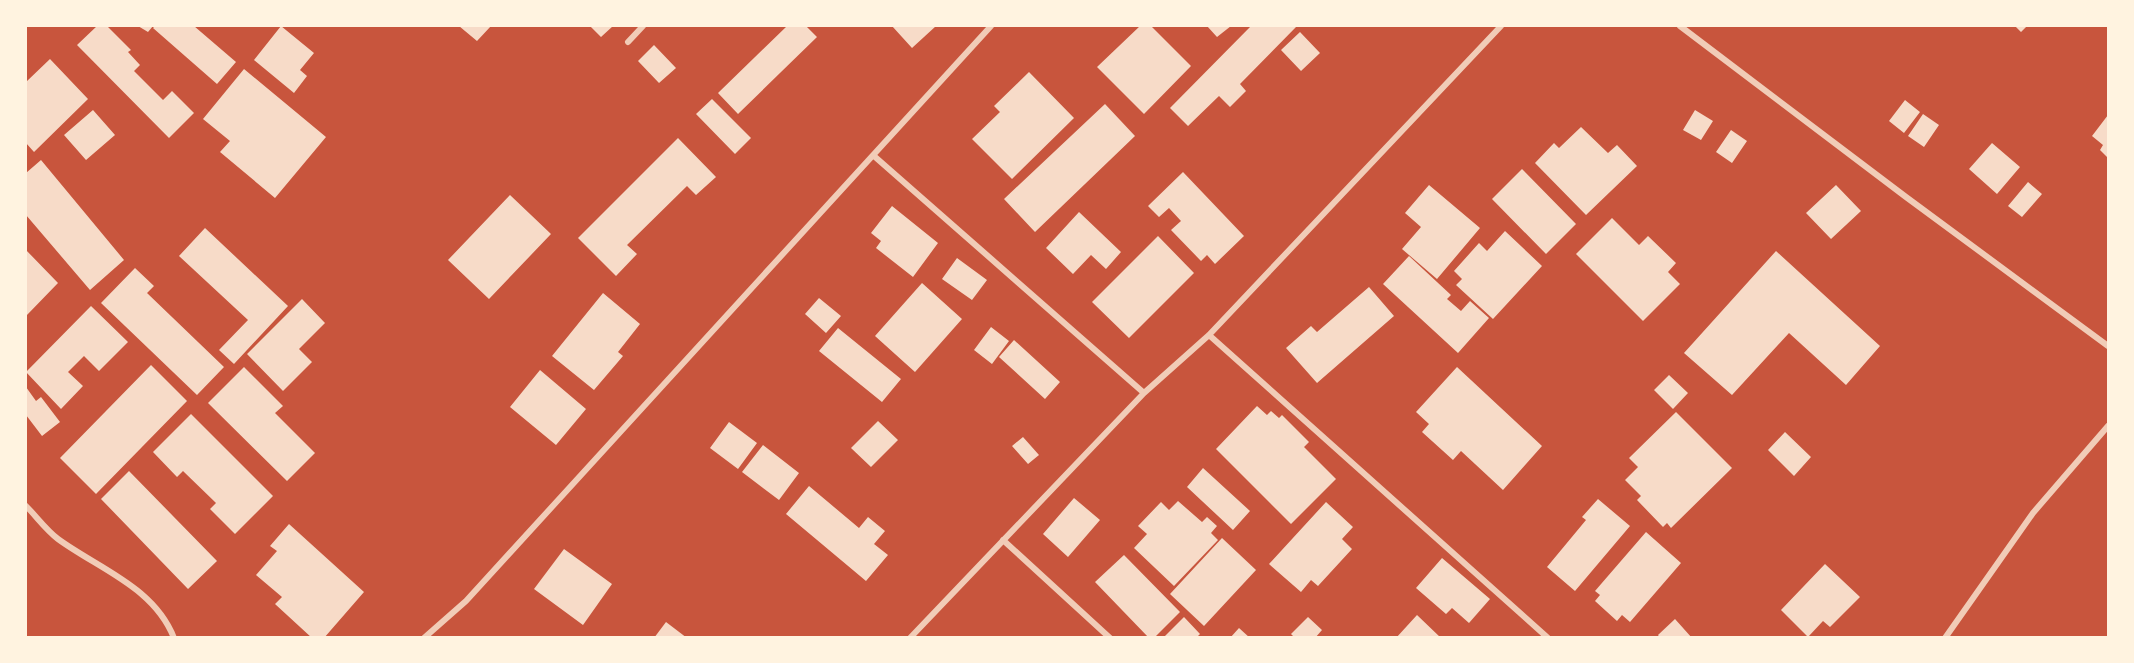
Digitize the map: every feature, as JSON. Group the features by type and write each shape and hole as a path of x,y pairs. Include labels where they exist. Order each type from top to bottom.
{"street":[{"path":"628,42 643,26"},
{"path":"424,638 466,601 991,26"},
{"path":"910,638 1144,393 1209,335 1502,26"},
{"path":"1680,26 1896,190 2109,346"},
{"path":"874,156 1144,393"},
{"path":"1209,335 1548,638"},
{"path":"1945,638 2033,513 2109,426"},
{"path":"26,506 57,538 133,585 168,621 174,638"},
{"path":"1003,540 1110,638"}],"building":[{"path":"97,26 107,26 131,50 128,52 140,65 134,71 163,100 172,91 194,113 169,138 77,45"},
{"path":"138,26 153,26 148,32"},
{"path":"155,26 194,26 236,62 217,84 153,28"},
{"path":"281,26 314,53 300,70 307,76 294,93 254,60"},
{"path":"459,26 491,26 477,41"},
{"path":"590,26 613,26 601,37"},
{"path":"787,26 806,26 817,37 738,114 718,93"},
{"path":"892,26 936,26 912,48"},
{"path":"1140,26 1151,26 1191,66 1144,114 1097,67"},
{"path":"1207,26 1231,26 1217,37"},
{"path":"1251,26 1296,27 1240,84 1246,91 1230,107 1219,96 1188,126 1170,108"},
{"path":"2015,26 2027,26 2021,32"},
{"path":"1300,32 1320,53 1301,71 1281,50"},
{"path":"654,45 676,68 659,83 638,61"},
{"path":"50,59 88,99 34,152 26,143 26,82"},
{"path":"244,69 326,137 275,198 220,152 230,141 203,119"},
{"path":"1029,72 1074,118 1012,179 972,139 1000,112 994,106"},
{"path":"712,99 751,138 735,154 696,114"},
{"path":"1905,100 1920,112 1904,133 1889,121"},
{"path":"1105,104 1135,136 1035,232 1004,199"},
{"path":"93,110 115,135 86,160 64,135"},
{"path":"1695,110 1713,121 1701,140 1683,130"},
{"path":"1923,114 1939,125 1924,147 1908,136"},
{"path":"2108,115 2108,158 2100,150 2103,145 2092,136"},
{"path":"1581,127 1608,153 1617,145 1637,166 1586,215 1535,163 1554,143 1559,148"},
{"path":"1731,130 1747,141 1732,163 1716,152"},
{"path":"678,138 716,177 696,195 687,186 627,245 637,254 616,276 578,238"},
{"path":"1992,143 2020,167 1997,194 1969,169"},
{"path":"41,160 124,260 90,290 26,215 26,173"},
{"path":"1522,169 1576,224 1546,254 1492,199"},
{"path":"1183,172 1244,236 1215,264 1207,255 1201,261 1171,230 1181,221 1169,208 1159,217 1148,206"},
{"path":"2028,182 2042,194 2022,217 2008,206"},
{"path":"1429,185 1480,228 1437,279 1402,249 1421,227 1405,213"},
{"path":"1836,185 1861,211 1831,239 1806,213"},
{"path":"510,195 551,234 489,299 448,260"},
{"path":"892,206 938,243 913,277 876,248 881,241 871,233"},
{"path":"1079,212 1121,252 1106,269 1091,255 1073,274 1046,248"},
{"path":"1612,218 1639,245 1648,236 1676,263 1668,272 1680,284 1643,321 1576,254"},
{"path":"205,228 288,306 234,364 219,350 248,320 179,256"},
{"path":"1505,231 1542,266 1493,319 1456,285 1462,279 1454,271 1479,243 1487,251"},
{"path":"1158,236 1194,273 1129,338 1092,302"},
{"path":"26,250 58,283 26,316"},
{"path":"1776,251 1880,346 1846,385 1789,333 1732,395 1684,353"},
{"path":"1409,256 1451,295 1447,299 1461,311 1470,301 1489,318 1458,353 1383,284"},
{"path":"957,258 987,280 972,300 942,279"},
{"path":"135,268 154,286 147,293 224,367 197,395 101,303"},
{"path":"922,283 962,319 915,372 875,336"},
{"path":"1369,287 1394,316 1317,383 1286,348 1311,326 1317,332"},
{"path":"603,293 640,324 618,352 623,356 594,390 552,356"},
{"path":"819,298 841,316 826,333 805,314"},
{"path":"302,299 325,323 299,349 312,362 283,391 247,354"},
{"path":"91,306 128,342 99,371 84,356 68,372 83,386 61,409 26,372"},
{"path":"991,327 1009,341 992,364 974,350"},
{"path":"838,328 901,379 882,402 819,351"},
{"path":"1014,340 1060,382 1045,399 999,357"},
{"path":"151,365 187,401 96,494 60,458"},
{"path":"244,367 283,406 275,413 315,453 287,481 208,403"},
{"path":"1457,367 1542,446 1503,490 1461,451 1453,460 1422,432 1429,424 1416,412"},
{"path":"540,370 586,409 556,445 510,407"},
{"path":"1669,375 1688,393 1673,409 1654,390"},
{"path":"26,387 36,401 41,397 60,422 42,436 26,415"},
{"path":"1257,406 1267,415 1271,411 1279,418 1282,415 1309,442 1304,447 1336,479 1291,524 1216,449"},
{"path":"1676,412 1732,468 1671,528 1667,523 1663,527 1637,500 1641,496 1625,480 1638,467 1629,458"},
{"path":"191,414 273,496 235,534 210,509 216,503 183,471 177,477 153,452"},
{"path":"878,421 898,440 871,467 851,448"},
{"path":"729,422 757,443 738,469 710,448"},
{"path":"1785,432 1811,457 1794,476 1768,450"},
{"path":"1023,437 1039,455 1028,464 1012,446"},
{"path":"763,445 799,473 779,500 742,472"},
{"path":"1203,468 1250,511 1233,530 1187,487"},
{"path":"129,471 217,561 188,589 101,499"},
{"path":"809,486 859,528 868,517 885,531 874,544 888,555 866,581 786,514"},
{"path":"1074,498 1100,520 1068,557 1043,534"},
{"path":"1598,499 1630,526 1575,591 1547,567 1586,520 1582,517"},
{"path":"1178,501 1202,522 1207,517 1217,526 1211,533 1218,540 1174,586 1134,548 1147,534 1138,526 1161,502 1169,510"},
{"path":"1326,502 1353,527 1342,539 1352,549 1318,586 1311,580 1301,592 1269,564"},
{"path":"289,524 364,592 324,638 312,638 275,604 282,597 256,575 277,551 270,546"},
{"path":"1646,532 1681,563 1630,622 1622,615 1617,621 1595,601 1600,595 1595,591"},
{"path":"1222,538 1256,570 1204,626 1170,594"},
{"path":"564,549 612,584 583,625 534,589"},
{"path":"1124,555 1180,612 1154,638 1149,638 1095,582"},
{"path":"1442,558 1490,599 1469,623 1452,608 1446,614 1416,588"},
{"path":"1825,564 1860,597 1830,627 1823,621 1808,637 1781,610"},
{"path":"1417,615 1441,638 1396,638"},
{"path":"1184,617 1200,634 1196,638 1163,638"},
{"path":"1308,617 1322,630 1315,638 1295,638 1291,634"},
{"path":"1675,619 1692,638 1660,638 1658,635"},
{"path":"666,622 687,638 654,638"},
{"path":"1239,628 1250,638 1230,638"}]}
